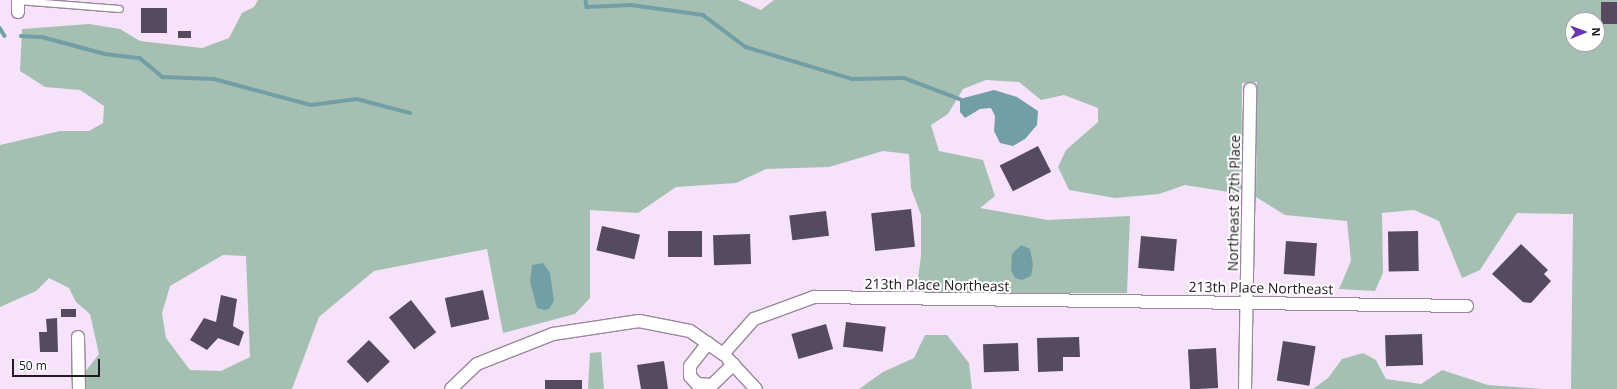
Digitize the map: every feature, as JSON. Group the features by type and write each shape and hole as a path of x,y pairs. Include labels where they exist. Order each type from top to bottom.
{"street":[{"name":"Northeast 87th Place","path":"1245,389 1250,89"},
{"name":"213th Place Northeast","path":"723,354 754,319 814,297 1467,306"},
{"path":"451,389 477,364 553,334 639,321 690,331 723,354 756,389"},
{"path":"78,337 79,389"},
{"path":"708,343 690,366 690,376 697,384 712,385 734,364"}],"lane":[{"path":"18,4 120,9"}],"shaded area":[{"path":"258,0 738,0 761,10 774,0 1617,0 1617,389 1571,389 1573,214 1517,213 1480,270 1462,278 1439,221 1414,210 1382,213 1383,273 1375,291 1339,289 1351,261 1347,221 1285,215 1256,197 1257,82 1242,83 1241,194 1185,185 1159,194 1115,198 1069,190 1058,167 1066,150 1098,122 1098,108 1064,95 1041,100 1019,82 986,80 963,89 948,114 931,125 939,151 983,160 995,196 980,208 1048,220 1130,216 1127,293 916,293 921,256 921,215 911,188 909,154 883,151 829,167 766,169 736,183 676,187 638,213 590,210 590,298 575,314 503,333 487,249 374,271 319,317 292,389 85,389 85,372 99,354 90,314 76,302 69,288 49,278 36,291 0,307 0,145 60,131 89,131 103,123 104,106 80,90 45,87 20,71 22,29 89,24 120,29 140,41 202,48 229,38 242,13 254,7","holes":["223,255 246,256 250,357 221,371 190,370 166,338 162,313 170,286"]},
{"path":"994,90 1017,97 1038,111 1037,125 1025,139 1013,146 1000,143 994,131 995,116 991,108 980,109 965,118 960,112 960,99"},
{"path":"1021,245 1030,249 1033,264 1031,276 1022,280 1015,278 1011,270 1012,254"},
{"path":"543,263 550,273 554,301 549,309 544,310 537,308 530,282 532,265"},
{"path":"925,335 947,335 969,363 972,389 859,389 883,372 914,358"},
{"path":"601,352 604,389 588,389 590,353"},
{"path":"1363,353 1376,360 1386,379 1421,384 1442,370 1488,385 1543,389 1313,389 1328,378 1342,359"}],"building":[{"path":"1601,2 1617,2 1617,24 1605,24 1605,12 1601,12"},
{"path":"141,8 167,8 167,33 141,33"},
{"path":"178,31 191,31 191,38 178,38"},
{"path":"1038,146 1051,172 1013,191 1000,166"},
{"path":"911,209 915,247 875,251 871,213"},
{"path":"826,211 829,236 792,240 789,216"},
{"path":"602,226 640,235 634,259 596,250"},
{"path":"668,231 702,231 702,257 668,257"},
{"path":"1418,231 1419,271 1389,272 1388,232"},
{"path":"750,234 751,264 714,265 713,235"},
{"path":"1141,236 1177,239 1174,271 1138,268"},
{"path":"1286,241 1317,243 1315,276 1284,274"},
{"path":"1521,244 1548,270 1544,274 1551,281 1531,303 1523,302 1492,274"},
{"path":"483,290 489,319 451,327 445,298"},
{"path":"221,295 237,299 233,326 244,332 239,346 218,338 207,350 190,340 204,318 216,322"},
{"path":"411,300 436,332 414,350 389,317"},
{"path":"61,309 76,309 76,317 61,317"},
{"path":"57,318 58,352 40,352 39,332 47,332 46,319"},
{"path":"846,322 886,327 883,352 843,347"},
{"path":"826,324 833,349 799,359 791,334"},
{"path":"1422,334 1423,365 1386,366 1385,335"},
{"path":"1079,337 1080,357 1063,357 1063,371 1038,372 1037,338"},
{"path":"369,340 390,362 368,383 347,362"},
{"path":"1283,341 1316,346 1309,386 1277,381"},
{"path":"1018,343 1019,371 984,372 983,344"},
{"path":"1216,348 1218,388 1190,389 1188,349"},
{"path":"664,361 668,389 641,389 637,365"},
{"path":"545,380 582,380 582,389 545,389"}],"waterway":[{"path":"586,0 587,7 631,5 703,15 746,47 853,79 904,78 960,99"},
{"path":"0,28 5,36"},
{"path":"21,36 42,37 105,54 140,58 163,77 214,79 311,105 357,99 410,113"}]}
